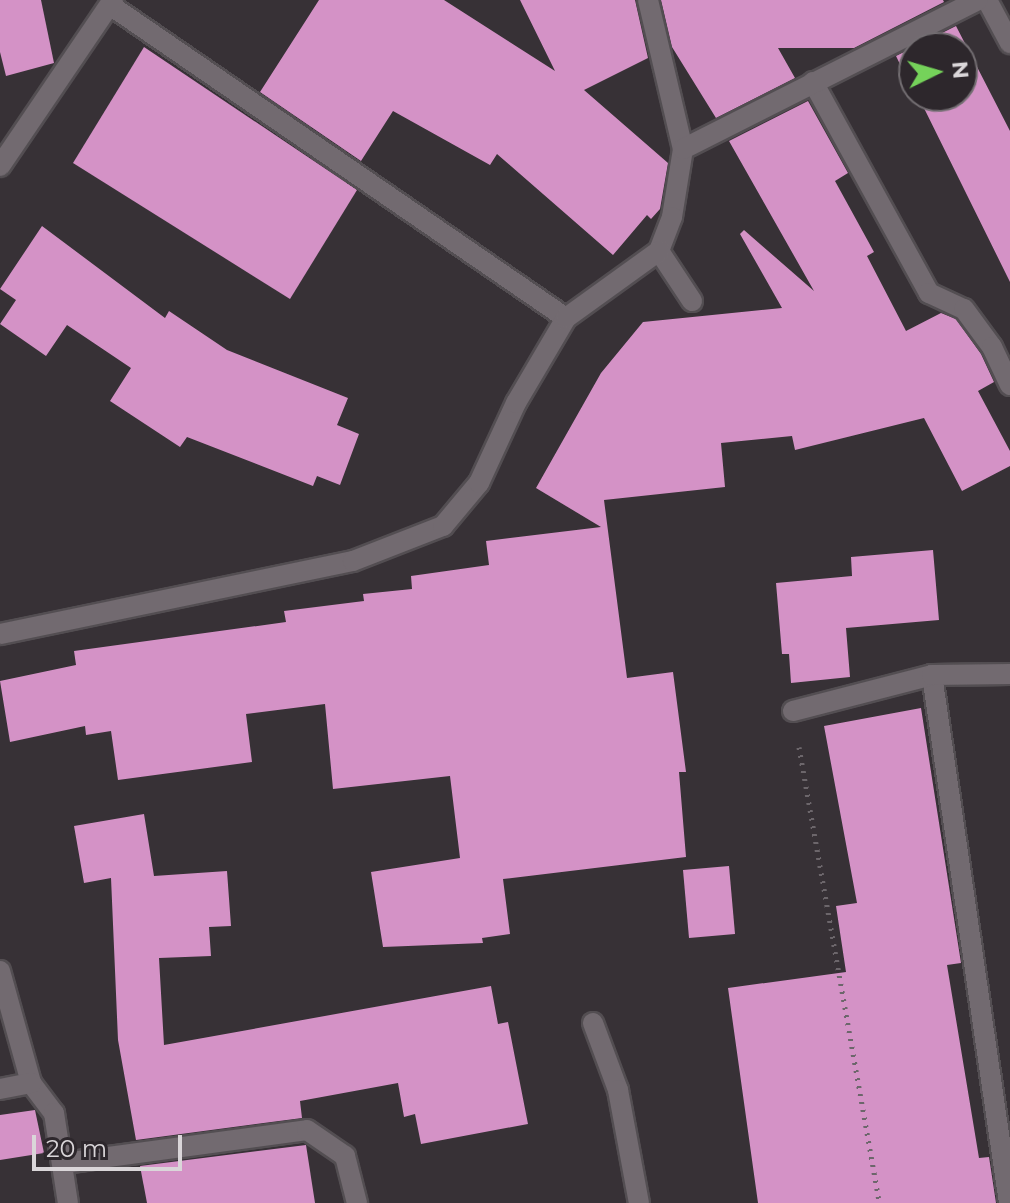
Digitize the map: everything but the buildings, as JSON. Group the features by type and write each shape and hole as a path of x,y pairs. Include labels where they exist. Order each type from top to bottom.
{"street":[{"path":"0,634 353,561 443,526 479,483 516,403 566,318 659,251 672,217 683,149 648,0"},
{"path":"683,149 978,0"},
{"path":"987,0 1010,43"},
{"path":"0,166 111,3 566,318"},
{"path":"813,82 929,293 964,309 992,347 1010,385"},
{"path":"659,251 692,301"},
{"path":"793,711 932,675 1010,674"},
{"path":"932,675 1009,1203"},
{"path":"0,971 31,1083 54,1113 68,1203"},
{"path":"593,1023 618,1090 639,1203"},
{"path":"0,1089 31,1083"},
{"path":"64,1163 282,1129 307,1130 345,1156 357,1203"}],"path":[{"path":"793,711 879,1203"}]}
